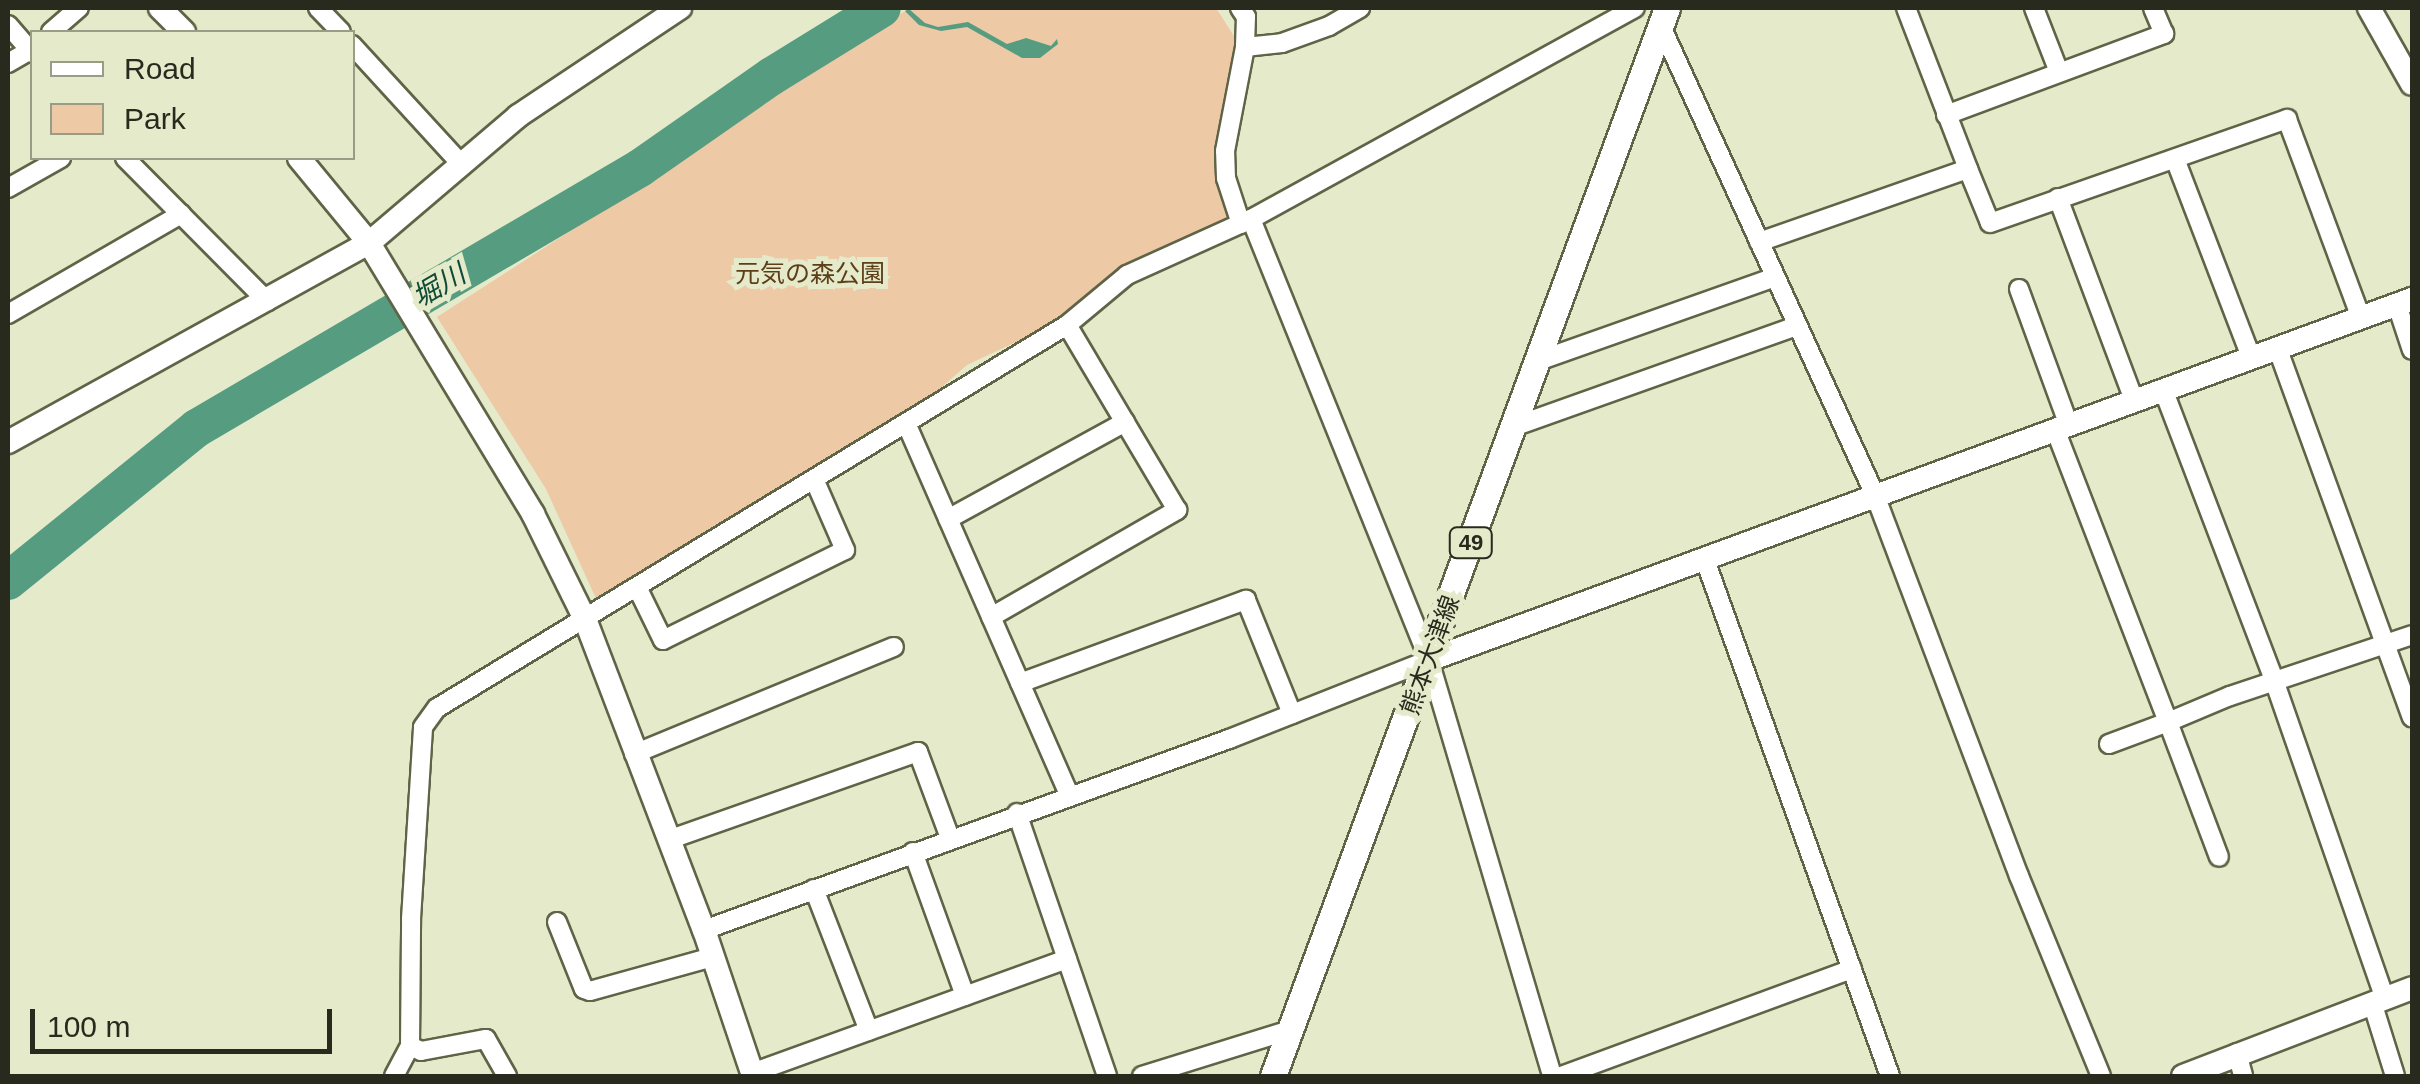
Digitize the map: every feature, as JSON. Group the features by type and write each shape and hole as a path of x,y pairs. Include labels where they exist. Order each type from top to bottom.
{"main road":[{"name":"熊本大津線","path":"1273,1076 1664,16"}],"street":[{"path":"53,30 79,8"},
{"path":"160,8 182,30"},
{"path":"318,8 339,30"},
{"path":"8,442 369,243 558,87 680,8"},
{"path":"1240,8 1246,16 1246,47 1226,151 1226,178 1429,660 1552,1076"},
{"path":"1246,47 1282,43 1330,26 1360,8"},
{"path":"394,1076 410,1046 411,919 423,727 436,708 1067,325 1127,275 1246,222 1635,8"},
{"path":"1906,8 1990,223 2287,119 2361,318"},
{"path":"2034,8 2059,72"},
{"path":"1946,115 2164,34 2153,8"},
{"path":"2369,8 2412,84"},
{"path":"1664,16 1758,242 1875,495 2019,876 2100,1076"},
{"path":"8,25 30,49"},
{"path":"355,48 461,164"},
{"path":"2175,159 2251,357"},
{"path":"8,188 57,160"},
{"path":"127,160 267,301"},
{"path":"301,160 369,243 532,514 585,619 704,930 752,1075 1067,959"},
{"path":"1758,242 1968,168"},
{"path":"2058,198 2134,400"},
{"path":"8,314 182,214"},
{"path":"1538,360 1775,278"},
{"path":"2019,289 2062,426 2218,857"},
{"path":"704,930 1292,714 1704,557 2405,302 2412,350"},
{"path":"991,617 1178,510 1067,325"},
{"path":"1513,427 1798,326"},
{"path":"2276,347 2412,717"},
{"path":"2163,389 2275,682 2378,1000 2395,1076"},
{"path":"948,519 1126,422"},
{"path":"906,424 1069,795"},
{"path":"636,587 662,640 845,550 814,479"},
{"path":"1704,557 1890,1076"},
{"path":"1020,683 1246,600 1292,714"},
{"path":"2110,744 2412,635"},
{"path":"634,754 894,648"},
{"path":"668,840 918,752 950,838"},
{"path":"1016,814 1107,1076"},
{"path":"913,852 966,996"},
{"path":"814,889 869,1031"},
{"path":"557,922 584,989 590,991 712,957"},
{"path":"1561,1076 1852,969"},
{"path":"2182,1076 2412,988"},
{"path":"1142,1076 1290,1030"},
{"path":"410,1046 421,1051 486,1039 507,1076"},
{"path":"2237,1053 2244,1076"}],"green space":[{"name":"元気の森公園","path":"910,8 1216,8 1241,47 1222,150 1236,220 1122,271 1052,325 967,365 904,420 822,460 780,495 599,605 546,489 437,317 606,208 736,113"}],"shaded area":[{"path":"909,9 925,23 938,27 968,22 1007,44 1026,38 1051,46 1057,39 1058,44 1040,58 1022,58 967,27 941,31 919,25 905,11"}],"waterway":[{"name":"堀川","path":"8,581 197,428 640,168 772,76 882,8"}]}
